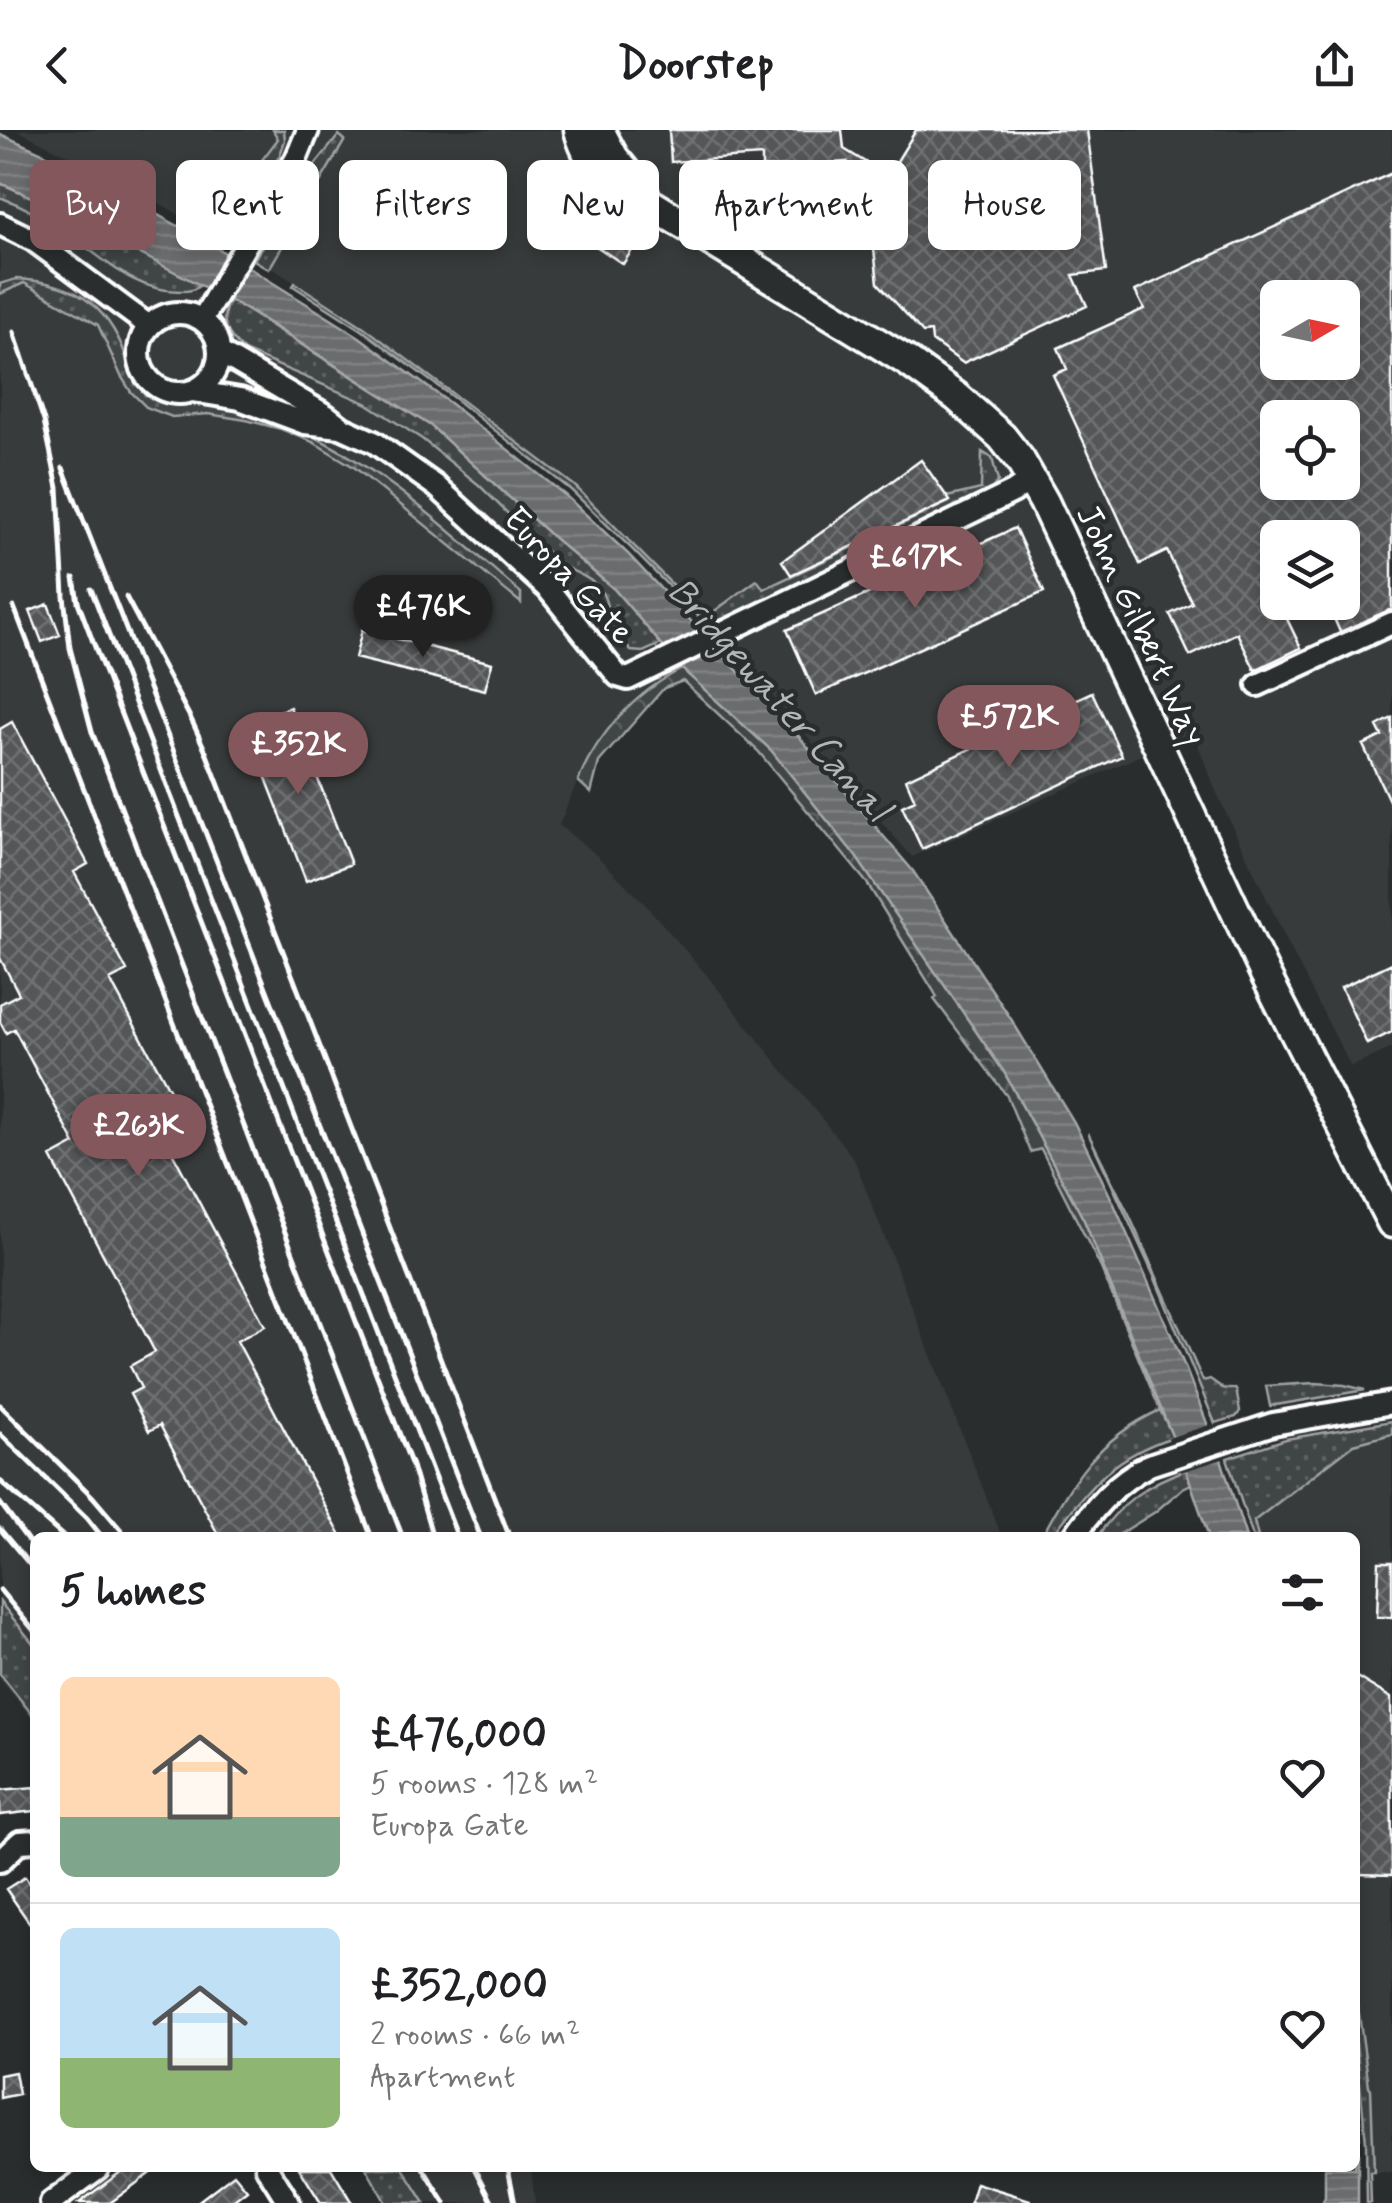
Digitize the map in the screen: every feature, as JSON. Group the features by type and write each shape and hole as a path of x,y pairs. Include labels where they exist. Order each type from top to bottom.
{"street":[{"path":"296,160 308,130"},
{"path":"296,160 322,130"},
{"name":"John Gilbert Way","path":"579,130 592,160"},
{"name":"John Gilbert Way","path":"600,130 616,160"},
{"name":"John Gilbert Way","path":"659,209 933,378 1002,437 1032,479 1259,961 1392,1223"},
{"path":"0,224 34,240 149,326"},
{"path":"202,320 243,250"},
{"path":"169,314 192,315 202,320 219,352 218,364 204,385 179,394 166,392 145,376 139,350 149,326 169,314"},
{"name":"Europa Gate","path":"219,352 406,464 479,524 549,590 618,676 628,678 1013,492 1032,479"},
{"name":"Europa Gate","path":"192,392 240,398 305,423 343,428"},
{"path":"1258,685 1392,623"},
{"path":"1077,1532 1094,1508 1131,1474 1167,1458 1301,1418 1392,1403"},
{"path":"0,1861 20,1842 30,1841"},
{"path":"51,2203 93,2172"},
{"path":"271,2172 290,2203"}],"shaded area":[{"path":"17,130 1392,130 1392,1048 1351,1067 1217,794 1193,732 912,857 705,619 575,486 364,327 240,250 319,250 319,160 176,160 176,213 156,201 156,160 77,160"},
{"path":"0,134 56,160 30,160 30,197 0,183"},
{"path":"0,197 30,211 30,250 89,250 121,274 159,289 195,290 225,308 223,315 244,351 366,403 422,439 479,485 567,571 598,586 616,632 631,651 643,652 661,680 608,730 585,764 559,825 644,903 854,1159 1000,1532 30,1532 30,1716 0,1679 0,294 24,283 99,325 121,376 146,407 172,417 208,414 246,420 313,442 354,467 521,602 521,593 428,512 366,465 265,415 200,402 161,402 137,384 114,329 96,307 69,288 8,280 0,284"},
{"path":"156,214 176,225 176,250 220,250 358,336 566,496 628,554 796,733 913,871 1074,1122 1185,1367 1244,1532 1207,1532 1084,1220 1004,1072 855,855 771,750 682,669 614,589 431,426 250,311 133,250 156,250"},
{"path":"1392,1434 1392,2172 1374,2172 1371,2089 1360,2021 1360,1532 1257,1532 1254,1522 1354,1444"},
{"path":"367,2172 531,2172 535,2203 385,2203"},
{"path":"1325,2172 1358,2172 1358,2203 1322,2203"}],"green space":[{"path":"273,130 284,130 285,140 277,160 262,160 278,139"},
{"path":"339,135 345,140 319,184 319,160"},
{"path":"0,183 30,197 30,211 18,205 0,197"},
{"path":"89,250 134,250 201,284 191,290 163,290 133,280"},
{"path":"260,250 280,250 269,269 254,260"},
{"path":"16,279 70,290 97,309 118,337 136,382 155,399 214,404 259,414 302,431 370,469 432,516 521,593 521,603 354,467 313,442 246,420 208,414 172,417 146,407 121,376 98,325 24,283 0,294 0,284"},
{"path":"295,283 364,327 575,486 705,618 757,580 764,589 949,502 947,497 981,489 982,452 992,458 998,481 989,493 727,620 707,625 571,490 362,330 293,286"},
{"path":"230,300 431,426 614,589 661,644 643,652 631,651 614,629 598,587 557,562 479,485 422,439 366,403 244,351 233,340 224,321"},
{"path":"682,669 771,750 855,855 1004,1072 1084,1220 1160,1410 1101,1268 1041,1149 1030,1152 1007,1096 934,999 937,997 933,990 867,883 758,751 683,681 664,688 599,762 591,793 578,781 596,747 620,716 649,689"},
{"path":"1088,1133 1203,1381 1210,1379 1224,1389 1236,1389 1240,1411 1236,1417 1215,1423 1154,1276"},
{"path":"1315,1383 1365,1390 1270,1406 1266,1386"},
{"path":"1160,1410 1173,1437 1117,1465 1090,1489 1055,1532 1044,1532 1089,1463 1138,1421"},
{"path":"1392,1421 1392,1434 1354,1444 1254,1521 1257,1532 1251,1532 1227,1458 1286,1439"},
{"path":"1186,1470 1191,1484 1123,1532 1101,1532 1135,1496"},
{"path":"0,1602 30,1640 30,1712 0,1674"},
{"path":"1360,2021 1371,2089 1371,2203 1367,2203 1360,2083"},
{"path":"368,2172 406,2172 425,2203 386,2203"}],"pier":[{"path":"1213,1424 1226,1458 1181,1472 1168,1438"}],"building":[{"path":"669,130 842,130 844,149 862,160 762,160 762,156 671,162"},
{"path":"916,130 1087,130 1106,271 1073,275 1087,306 963,363 932,341 931,332 923,333 878,283 874,250 908,250 908,160 898,160"},
{"path":"1392,173 1392,609 1340,632 1335,620 1360,620 1360,520 1260,520 1260,620 1287,620 1301,648 1255,670 1237,633 1190,656 1170,614 1192,603 1167,551 1140,564 1053,375 1067,369 1058,348 1144,309 1135,291"},
{"path":"602,250 632,250 623,264"},
{"path":"921,460 950,501 791,575 782,561"},
{"path":"1015,528 1044,592 816,695 787,630"},
{"path":"48,604 60,635 42,642 30,611"},
{"path":"362,630 492,663 485,690 355,658"},
{"path":"1092,692 1122,756 922,849 902,806 915,800 906,779"},
{"path":"290,707 295,719 284,724 294,750 305,746 351,864 306,881 245,724"},
{"path":"1392,718 1392,807 1363,745 1382,736 1377,726"},
{"path":"12,722 88,864 74,872 127,971 110,980 185,1118 161,1131 265,1326 237,1341 339,1532 217,1532 160,1425 149,1431 130,1394 141,1388 130,1366 155,1352 51,1157 75,1144 14,1029 6,1033 0,1022 0,1004 19,994 0,958 0,729"},
{"path":"1392,963 1392,1032 1367,1044 1341,987"},
{"path":"1379,1562 1392,1562 1392,1617 1377,1617"},
{"path":"1360,1679 1391,1698 1392,1875 1360,1874"},
{"path":"30,1787 30,1812 0,1815 0,1790"},
{"path":"25,1877 30,1884 30,1924 6,1889"},
{"path":"15,2072 19,2094 0,2098 0,2075"},
{"path":"121,2172 152,2172 110,2203 79,2203"},
{"path":"302,2172 333,2172 352,2203 321,2203"},
{"path":"234,2174 247,2190 230,2203 196,2203"},
{"path":"976,2183 1030,2200 1029,2203 970,2203"}],"railway":[{"path":"14,332 44,421 58,488 70,648 92,732 401,1532"},
{"path":"63,468 479,1532"},
{"path":"74,578 78,602 98,655 412,1466 431,1532"},
{"path":"91,589 456,1532"},
{"path":"126,597 206,752 508,1532"},
{"path":"14,607 370,1532"},
{"path":"0,1405 123,1532"},
{"path":"0,1434 98,1532"},
{"path":"0,1481 58,1532"},
{"path":"0,1503 30,1543"},
{"path":"0,1529 30,1565"},
{"path":"0,1590 30,1626"},
{"path":"426,2172 445,2203"},
{"path":"477,2172 493,2203"},
{"path":"509,2172 515,2203"}],"water label":[{"name":"Bridgewater Canal","path":"780,699"}]}
